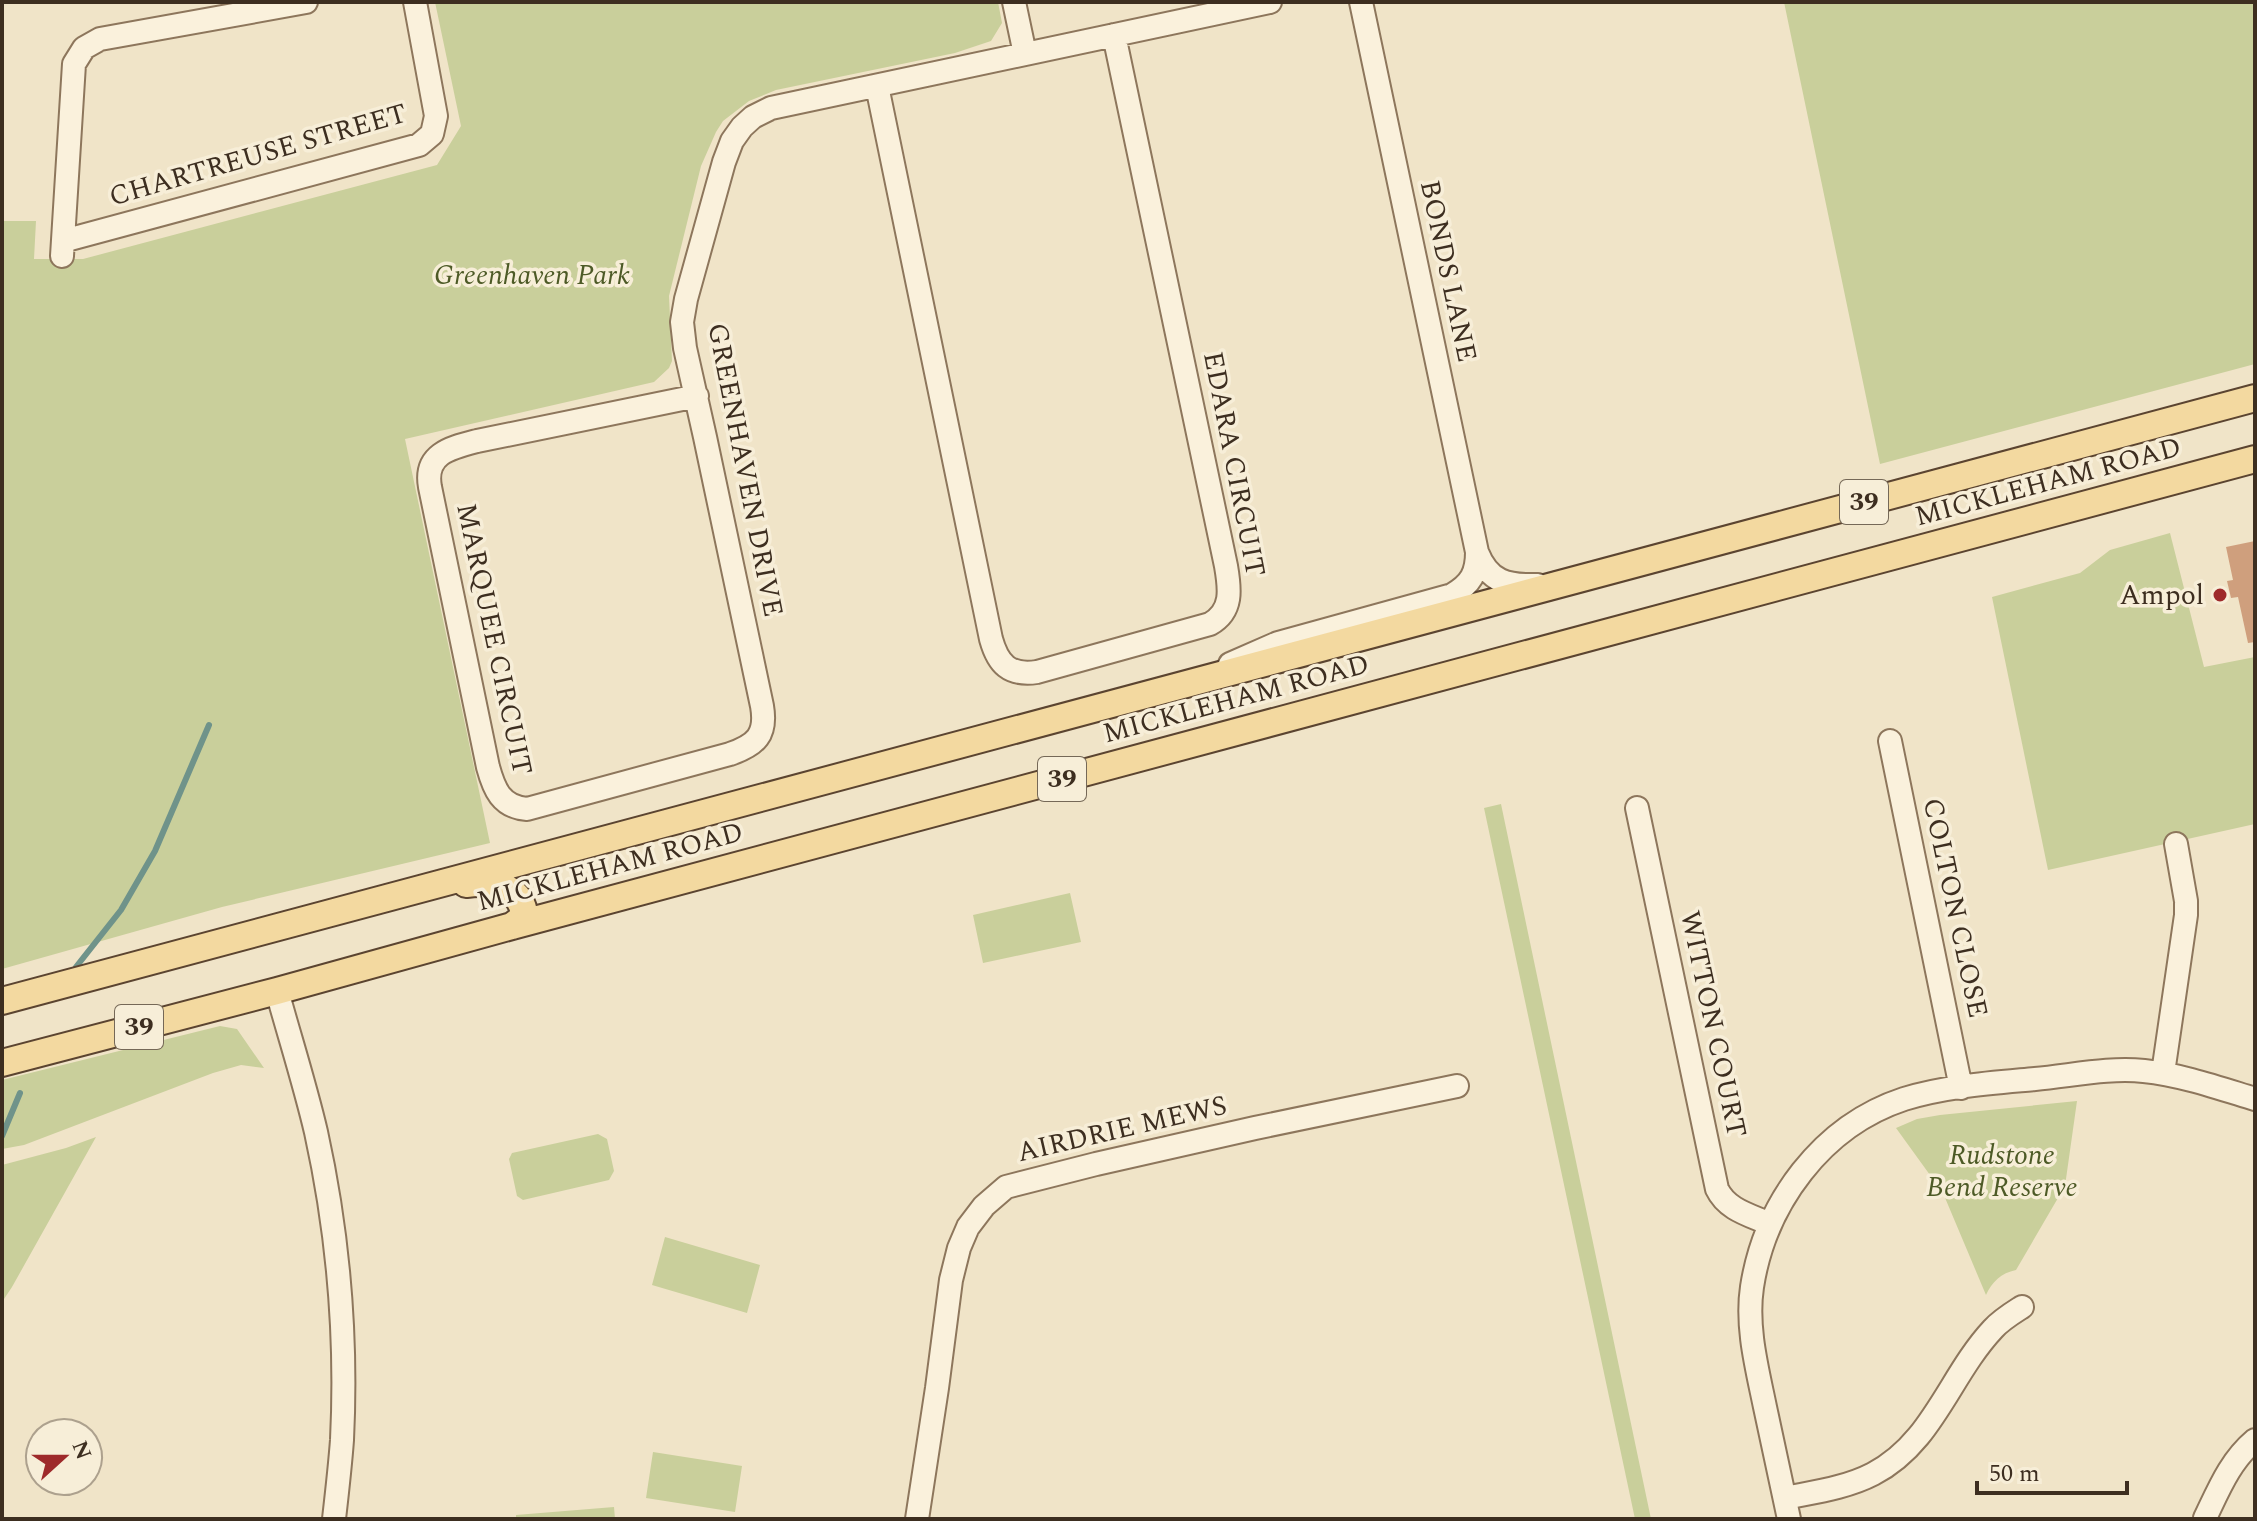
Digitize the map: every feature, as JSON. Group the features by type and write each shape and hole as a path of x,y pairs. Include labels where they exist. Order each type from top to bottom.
{"main road":[{"name":"MICKLEHAM ROAD","path":"2,1001 2255,398"},
{"name":"MICKLEHAM ROAD","path":"2,1063 2255,459"},
{"path":"396,895 481,882 496,884 511,891 523,907 523,916 512,926"}],"street":[{"name":"CHARTREUSE STREET","path":"306,2 100,39 84,48 74,64 62,248 419,145 432,134 436,116 415,2"},
{"path":"1014,2 1025,54"},
{"name":"GREENHAVEN DRIVE","path":"762,706 683,334 683,313 732,141 748,121 771,108 1270,2"},
{"name":"BONDS LANE","path":"1361,2 1477,552"},
{"name":"EDARA CIRCUIT","path":"877,86 991,639 999,661 1007,667 1025,673 1037,672 1210,624 1220,618 1229,599 1226,566 1114,35"},
{"name":"MARQUEE CIRCUIT","path":"697,396 477,441 445,451 432,463 430,487 492,781 496,793 504,801 527,809 730,754 750,746 758,737 763,727 762,706"},
{"path":"1477,552 1488,573 1499,580 1520,585 1555,584"},
{"path":"1198,680 1278,643 1452,595 1473,578 1477,552"},
{"name":"COLTON CLOSE","path":"1890,741 1961,1088"},
{"name":"WITTON COURT","path":"1637,808 1717,1189 1732,1208 1770,1224"},
{"path":"2163,1073 2186,915 2176,844"},
{"path":"277,991 315,1131 336,1252 342,1318 343,1394 342,1442 334,1519"},
{"path":"2022,1307 2006,1317 1981,1343 1926,1430 1902,1455 1872,1475 1787,1509 1756,1364 1752,1289 1770,1224 1794,1182 1846,1128 1869,1114 1906,1099 1961,1088 2118,1071 2163,1073 2255,1099"},
{"name":"AIRDRIE MEWS","path":"917,1519 951,1280 959,1248 968,1227 984,1206 1006,1187 1183,1144 1457,1086"},
{"path":"2205,1518 2226,1475 2255,1440"},
{"path":"2205,1518 2255,1461"}],"green space":[{"name":"Greenhaven Park","path":"435,2 998,2 1002,23 991,41 955,53 776,90 749,101 723,121 701,166 669,296 672,361 654,382 405,439 490,843 222,907 2,969 2,221 36,221 34,259 83,259 437,165 461,126"},
{"path":"1784,2 2255,2 2255,364 1880,464"},
{"path":"2170,533 2204,667 2255,657 2255,824 2048,870 1992,597 2080,573 2110,550"},
{"path":"1501,804 1651,1519 1635,1519 1484,808"},
{"path":"1070,893 1081,942 983,963 973,915"},
{"path":"220,1026 237,1029 264,1068 241,1065 213,1073 24,1145 2,1149 2,1080"},
{"name":"Rudstone Bend Reserve","path":"2077,1101 2065,1186 2016,1270 1998,1279 1986,1295 1943,1193 1896,1128 1917,1119 1940,1115"},
{"path":"598,1134 607,1139 614,1171 609,1180 523,1200 517,1196 509,1159 512,1153"},
{"path":"96,1137 12,1287 2,1302 2,1165"},
{"path":"665,1237 760,1265 747,1313 652,1285"},
{"path":"653,1452 742,1466 735,1512 646,1498"},
{"path":"614,1507 615,1519 516,1519 516,1515"}],"building":[{"path":"2255,541 2255,642 2248,643 2238,597 2231,598 2227,581 2233,580 2226,547"}],"waterway":[{"path":"76,967 121,910 155,851 209,725"},
{"path":"2,1136 20,1093"}],"place":[{"name":"Ampol","path":"2220,595"}]}
